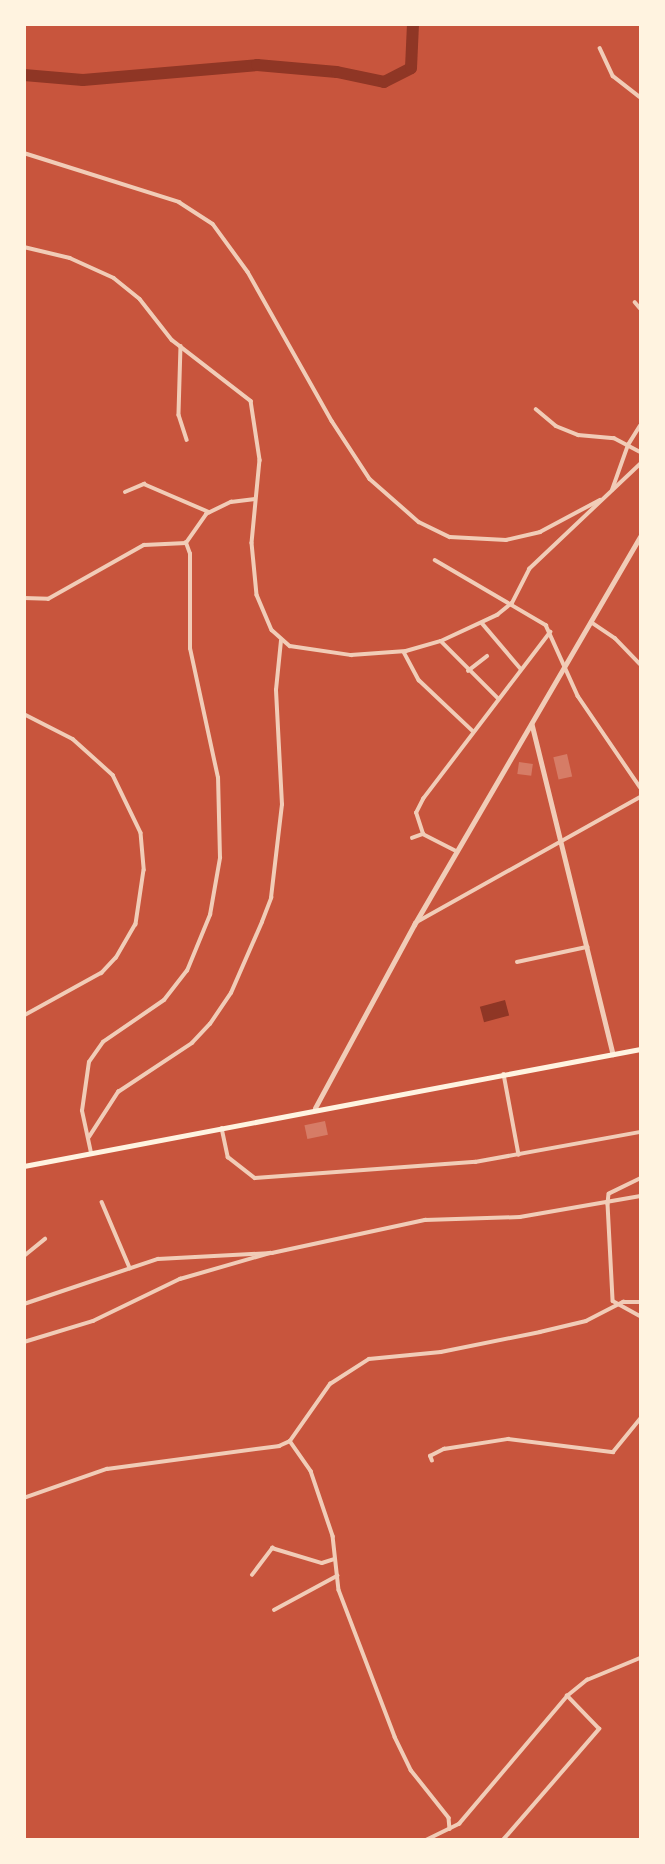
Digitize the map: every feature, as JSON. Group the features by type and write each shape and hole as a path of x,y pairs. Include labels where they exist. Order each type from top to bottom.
{"main road":[{"path":"24,1166 315,1108 640,1049"}],"street":[{"path":"600,48 614,76 640,97"},
{"path":"24,153 178,202 213,224 248,272 332,421 370,479 419,522 450,537 506,540 540,532 603,499"},
{"path":"24,247 70,258 114,278 140,299 181,346 251,401 260,460 252,543 257,595 264,616 281,641 290,646 351,655 404,651 441,641 482,623 512,603 529,569 640,464"},
{"path":"635,302 640,307"},
{"path":"181,346 179,415 187,440"},
{"path":"536,409 556,426 628,445 640,452"},
{"path":"611,492 628,445 640,426"},
{"path":"125,492 144,484 209,512"},
{"path":"91,1153 82,1111 83,1077 93,1052 164,1000 187,971 210,915 220,858 218,778 190,649 186,542 209,512 255,499"},
{"path":"315,1108 414,925 640,537"},
{"path":"24,598 48,599 144,545 186,542"},
{"path":"435,560 512,603 550,632 578,696 640,787"},
{"path":"591,622 615,638 640,664"},
{"path":"482,623 521,668"},
{"path":"457,851 423,834 416,813 473,731 550,632"},
{"path":"89,1138 118,1092 192,1043 210,1024 231,993 262,922 271,898 282,805 276,690 281,641"},
{"path":"441,641 468,671 498,698"},
{"path":"404,651 419,680 473,731"},
{"path":"468,671 487,656"},
{"path":"24,715 73,740 113,775 141,833 144,870 136,924 116,958 102,972 24,1016"},
{"path":"532,723 613,1054"},
{"path":"414,925 640,797"},
{"path":"412,838 423,834"},
{"path":"517,962 587,947"},
{"path":"504,1074 519,1155"},
{"path":"222,1128 228,1157 255,1178 385,1171 519,1155 640,1132"},
{"path":"640,1179 608,1194 612,1293 617,1306 640,1315"},
{"path":"24,1304 130,1268 199,1254 272,1252 425,1220 520,1217 608,1204 640,1196"},
{"path":"102,1202 130,1268"},
{"path":"24,1256 45,1239"},
{"path":"24,1342 93,1321 180,1279 256,1261 272,1252"},
{"path":"24,1498 107,1469 258,1452 290,1441 330,1384 369,1359 440,1352 540,1332 586,1321 617,1306 640,1302"},
{"path":"432,1461 430,1456 444,1449 508,1439 613,1452 640,1419"},
{"path":"290,1441 311,1471 333,1536 337,1576 395,1737 411,1770 449,1818 450,1829"},
{"path":"252,1575 272,1548 322,1563 334,1559"},
{"path":"274,1609 337,1576"},
{"path":"426,1839 459,1824 567,1696 587,1680 640,1658"},
{"path":"503,1839 599,1729 567,1696"}],"shaded area":[{"path":"505,1000 509,1015 484,1022 480,1007"}],"building":[{"path":"567,754 572,776 559,780 553,757"},
{"path":"519,762 533,764 531,776 517,774"},
{"path":"325,1121 328,1135 307,1139 304,1125"}],"waterway":[{"path":"24,75 83,80 257,65 337,72 384,82 411,68 413,24"}]}
